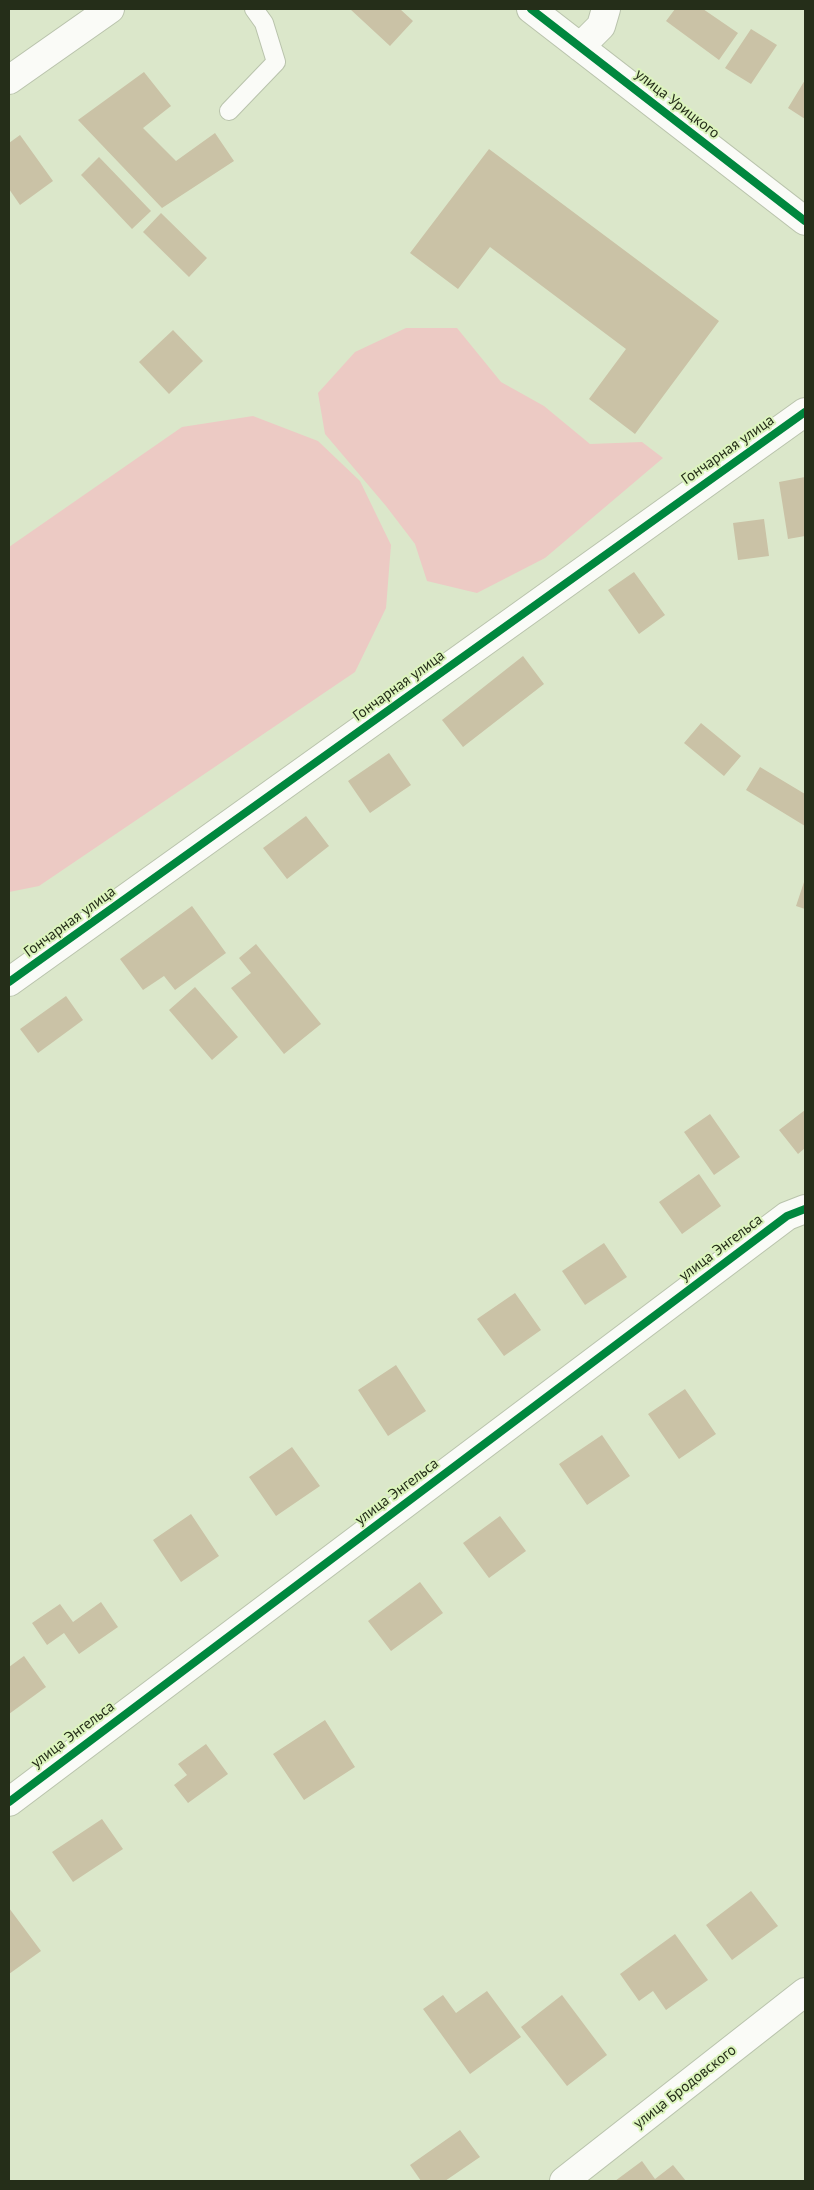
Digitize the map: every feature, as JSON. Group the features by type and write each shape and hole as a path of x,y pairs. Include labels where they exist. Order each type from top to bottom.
{"street":[{"path":"9,80 110,9"},
{"name":"улица Урицкого","path":"531,9 805,221"},
{"path":"580,47 601,26 606,9"},
{"name":"Гончарная улица","path":"9,982 805,412"},
{"name":"улица Энгельса","path":"9,1802 787,1216 805,1209"},
{"name":"улица Бродовского","path":"564,2181 805,1992"}],"lane":[{"path":"229,110 276,62 264,23 254,9"}],"shaded area":[{"path":"406,328 457,328 501,382 544,406 590,444 642,442 663,458 545,558 477,593 427,581 415,544 386,506 325,434 318,393 355,352"},
{"path":"253,416 318,441 360,481 391,545 386,608 355,672 39,886 9,892 9,547 182,427"}],"building":[{"path":"350,9 400,9 413,21 390,46"},
{"path":"675,9 703,9 738,33 719,60 666,21"},
{"path":"751,29 777,45 751,84 725,68"},
{"path":"144,72 171,106 143,128 176,161 215,133 234,161 162,208 78,120"},
{"path":"805,80 805,119 788,108"},
{"path":"20,135 53,181 20,205 9,189 9,143"},
{"path":"489,149 719,321 635,434 589,399 626,349 490,247 458,289 410,253"},
{"path":"99,157 151,211 132,229 81,175"},
{"path":"161,213 207,258 189,277 143,232"},
{"path":"173,330 203,361 169,394 139,362"},
{"path":"805,477 805,536 788,539 779,482"},
{"path":"764,519 769,556 738,560 733,523"},
{"path":"634,572 665,615 639,634 608,590"},
{"path":"523,656 544,684 463,747 442,720"},
{"path":"701,723 741,756 724,776 684,743"},
{"path":"389,753 411,785 370,813 348,781"},
{"path":"760,767 805,794 805,826 746,790"},
{"path":"306,816 329,846 287,879 263,848"},
{"path":"805,879 805,909 796,906"},
{"path":"192,906 226,953 175,990 164,976 143,990 120,959"},
{"path":"256,944 321,1024 284,1054 231,988 251,973 239,958"},
{"path":"195,987 238,1037 212,1060 169,1010"},
{"path":"66,996 83,1020 38,1053 20,1029"},
{"path":"805,1110 805,1148 798,1154 779,1130"},
{"path":"710,1114 740,1157 714,1175 684,1132"},
{"path":"699,1174 721,1206 682,1234 659,1202"},
{"path":"604,1243 627,1277 585,1305 562,1271"},
{"path":"515,1293 541,1330 504,1356 477,1319"},
{"path":"396,1365 426,1411 388,1436 358,1390"},
{"path":"685,1389 716,1434 679,1459 648,1414"},
{"path":"602,1435 630,1476 587,1505 559,1464"},
{"path":"292,1447 320,1486 276,1516 249,1477"},
{"path":"191,1514 219,1556 181,1582 153,1540"},
{"path":"500,1516 526,1551 489,1578 463,1543"},
{"path":"420,1582 443,1613 391,1651 368,1621"},
{"path":"101,1602 118,1627 79,1654 64,1633 47,1645 32,1623 60,1604 73,1622"},
{"path":"24,1656 46,1687 9,1714 9,1667"},
{"path":"325,1720 355,1767 304,1800 273,1754"},
{"path":"206,1744 228,1774 188,1803 174,1785 187,1775 178,1764"},
{"path":"102,1819 123,1849 73,1882 52,1852"},
{"path":"751,1891 778,1926 732,1960 706,1925"},
{"path":"9,1908 41,1951 9,1974"},
{"path":"675,1934 708,1980 666,2010 653,1991 639,2001 620,1974"},
{"path":"487,1991 521,2037 470,2074 423,2009 443,1995 456,2013"},
{"path":"562,1995 607,2055 567,2086 521,2027"},
{"path":"460,2130 480,2157 445,2181 421,2181 410,2165"},
{"path":"642,2161 655,2179 673,2165 686,2181 615,2181"}],"cycle path":[{"path":"531,9 805,221"},
{"path":"9,982 805,412"},
{"path":"9,1802 787,1216 805,1209"}]}
